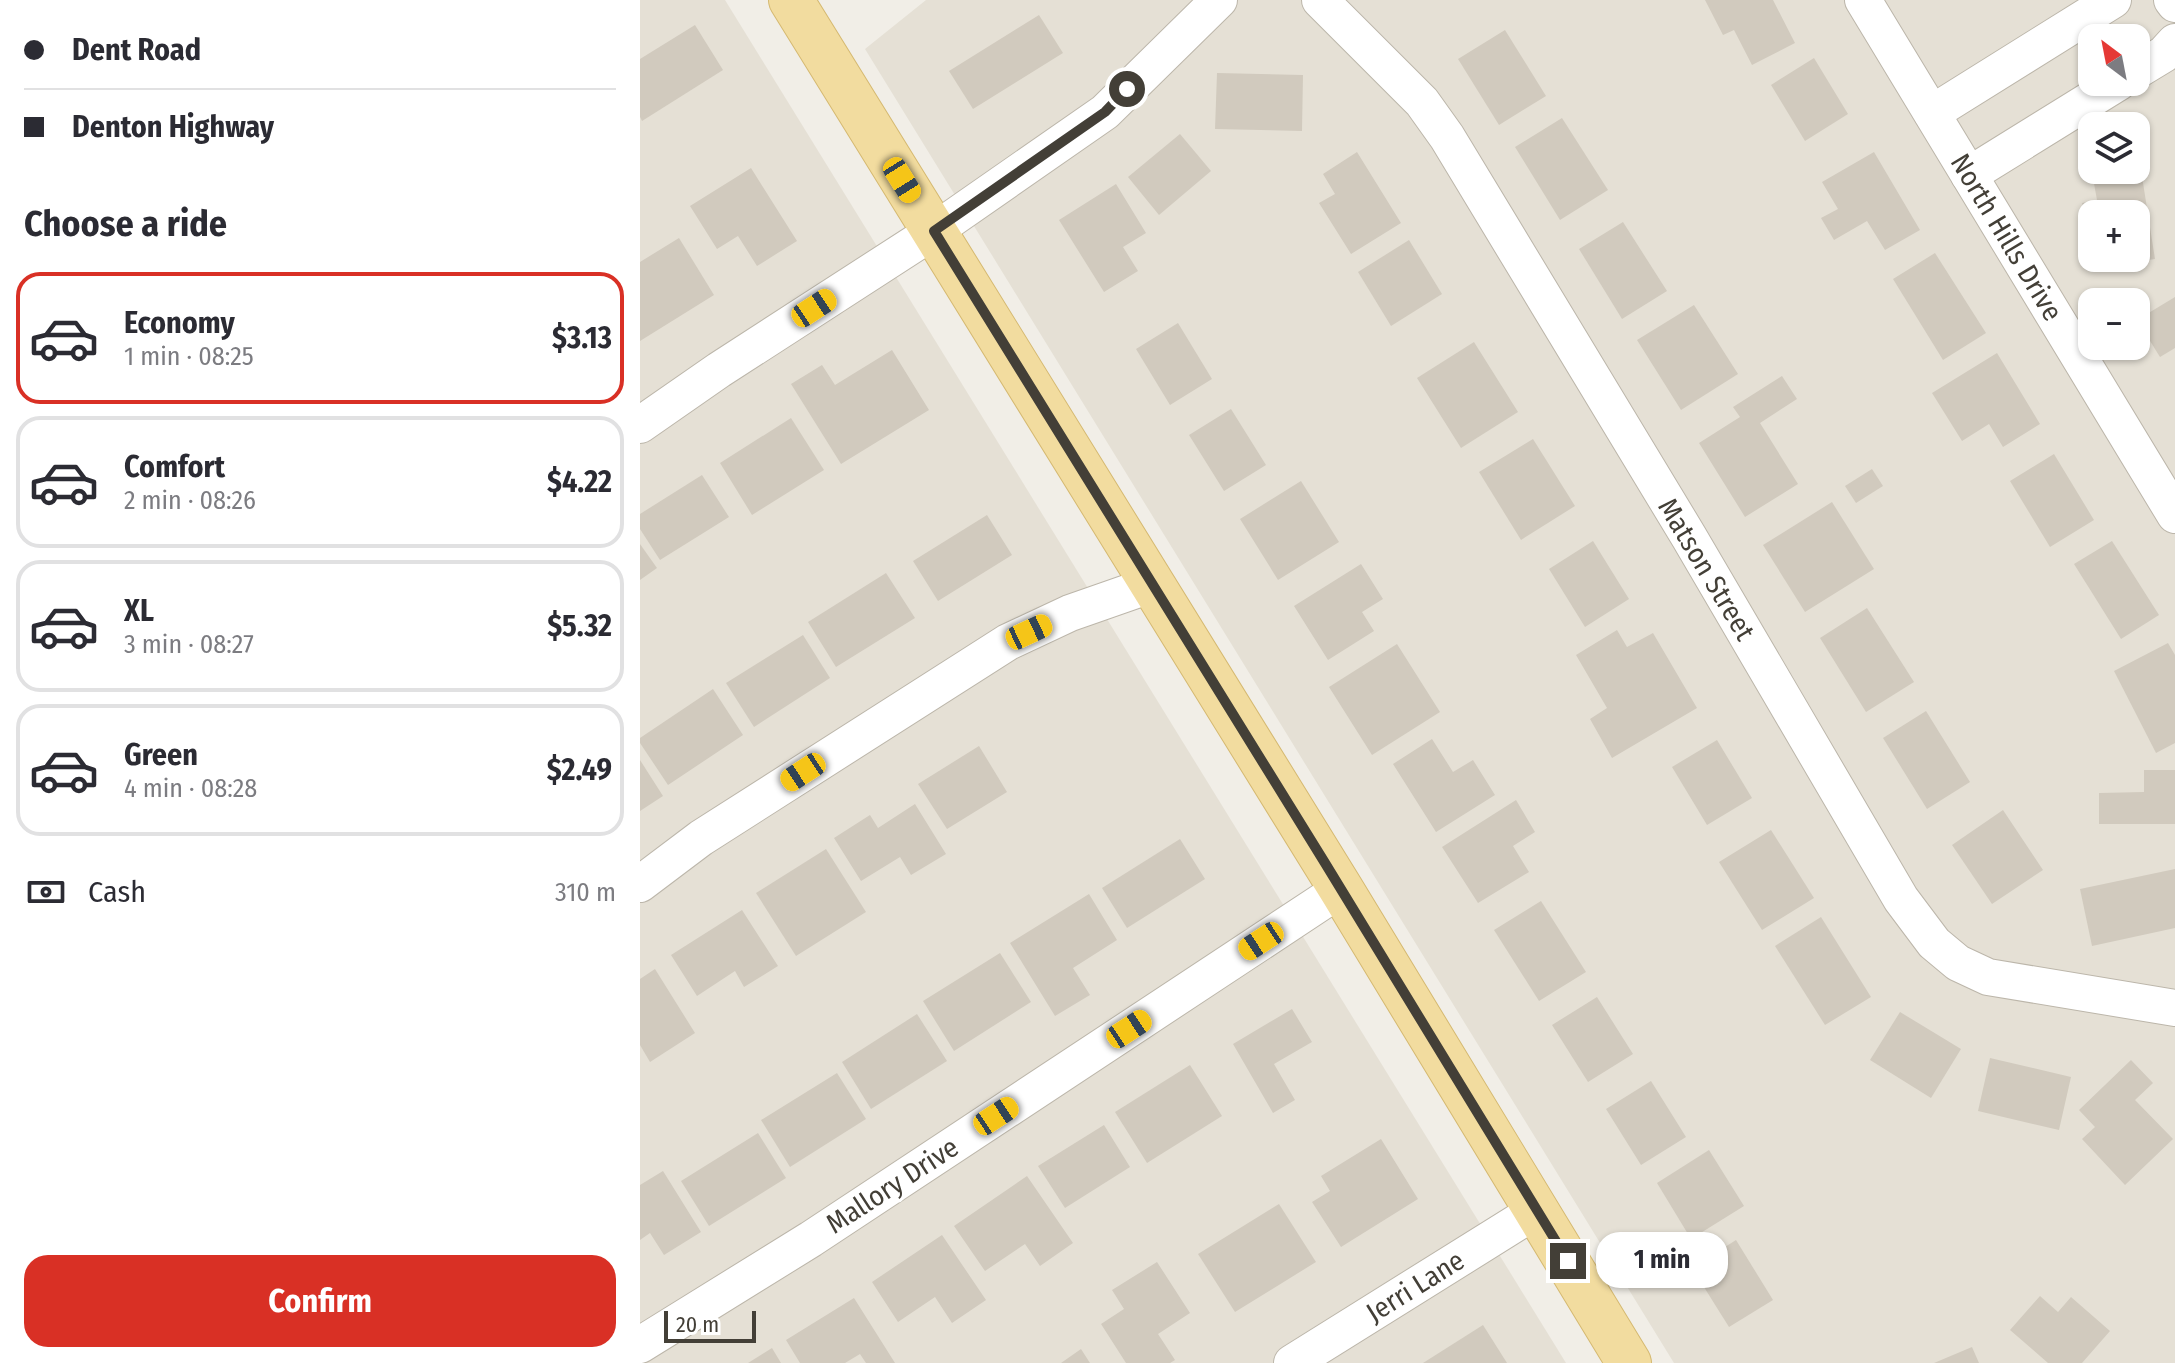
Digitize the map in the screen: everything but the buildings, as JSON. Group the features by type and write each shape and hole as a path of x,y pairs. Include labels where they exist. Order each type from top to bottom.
{"main road":[{"path":"791,0 1341,889 1629,1363"}],"street":[{"path":"640,425 934,231 1105,112 1219,0"},
{"name":"Matson Street","path":"1320,0 1422,102 1447,137 1689,537 1901,899 1934,943 1958,963 1988,977 2175,1008"},
{"name":"North Hills Drive","path":"1863,0 2175,515"},
{"path":"1932,113 2113,0"},
{"path":"2150,62 2175,42"},
{"path":"1969,175 2096,96"},
{"path":"640,884 701,838 1008,642 1070,613 1153,584"},
{"name":"Mallory Drive","path":"640,1345 811,1239 1341,889"},
{"name":"Jerri Lane","path":"1292,1363 1537,1210"}],"shaded area":[{"path":"640,0 725,0 1566,1363 640,1363"},
{"path":"926,0 2175,0 2175,1363 1674,1363 865,49"}],"route":[{"path":"1127,89 1105,112 934,231 1568,1261"}]}
